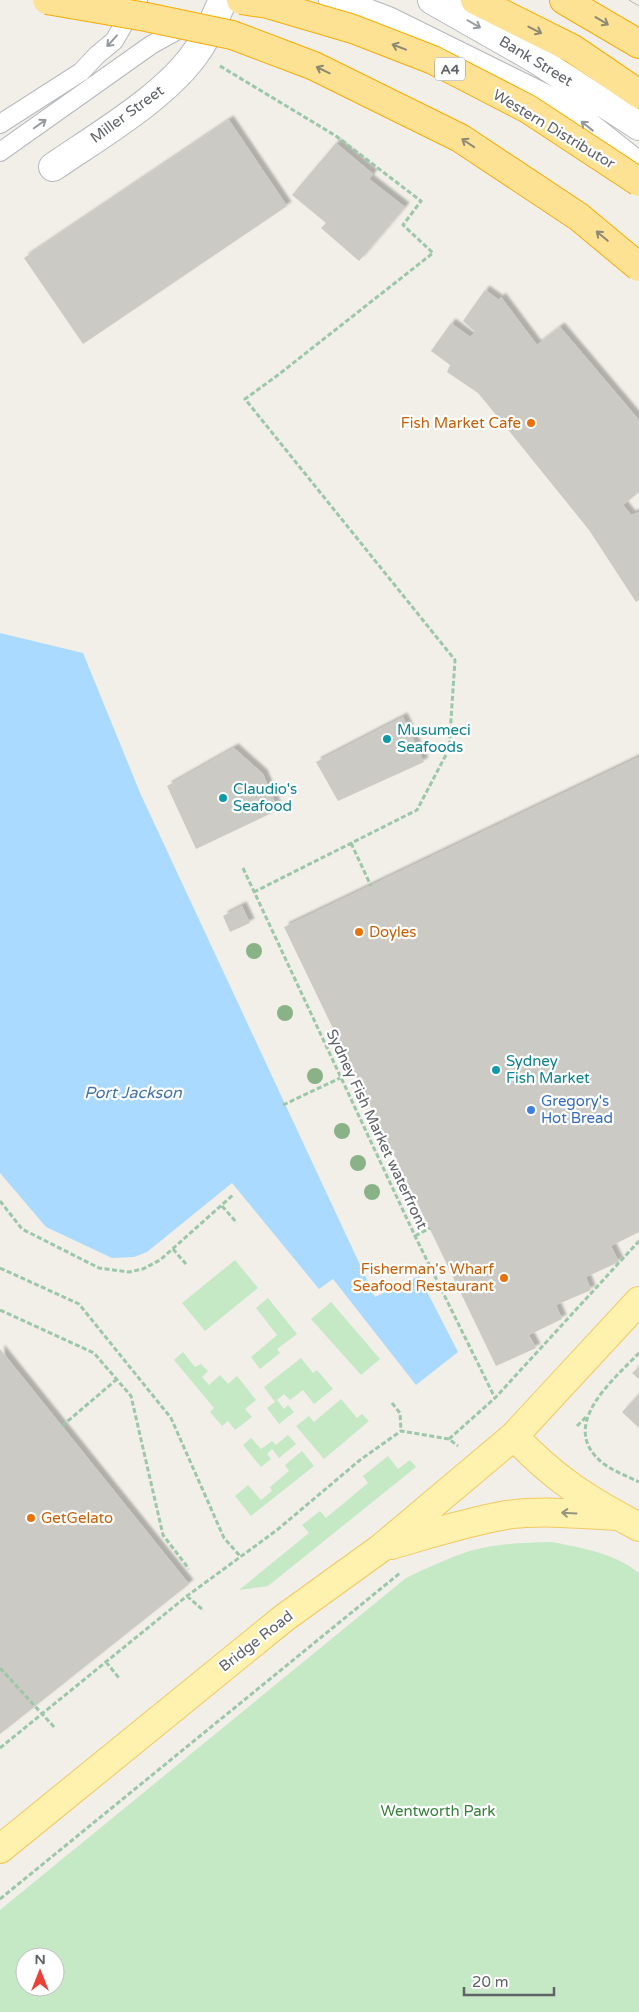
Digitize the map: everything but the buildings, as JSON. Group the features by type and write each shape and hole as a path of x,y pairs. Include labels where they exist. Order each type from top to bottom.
{"highway":[{"path":"47,0 146,17 232,35 314,66 460,138 579,217 639,267"},
{"path":"475,0 573,49 639,94"},
{"path":"564,0 639,44"},
{"name":"Western Distributor","path":"228,2 268,4 353,30 433,60 528,109 639,182"}],"main road":[{"name":"Bridge Road","path":"0,1849 284,1618 381,1548 514,1436 639,1301"},
{"path":"514,1436 537,1461 554,1475 577,1492 628,1521"},
{"path":"381,1548 472,1522 507,1515 543,1512 628,1521"}],"street":[{"name":"Bank Street","path":"333,0 388,20 566,109 639,167"},
{"name":"Bank Street","path":"432,0 534,58 639,126"},
{"name":"Miller Street","path":"53,167 156,95 178,75 197,51 228,2"}],"lane":[{"path":"0,124 81,72 114,41 138,0"},
{"path":"0,152 151,45 228,2"}],"path":[{"path":"214,62 336,136 422,201 403,225 433,252 245,399 454,660 449,749 417,810 254,892"},
{"path":"351,843 371,886"},
{"name":"Sydney Fish Market waterfront","path":"243,868 415,1236 496,1398"},
{"path":"283,1105 340,1078"},
{"path":"0,1201 22,1229 99,1268 129,1272 143,1269 160,1260 233,1196"},
{"path":"222,1206 237,1223"},
{"path":"415,1236 430,1228"},
{"path":"0,1748 187,1596 277,1530 360,1460 401,1431 450,1440 496,1398 639,1241"},
{"path":"173,1248 186,1264"},
{"path":"0,1268 80,1304 171,1418 224,1538 240,1556"},
{"path":"0,1310 94,1353 131,1396 163,1535 189,1569"},
{"path":"577,1426 587,1417 596,1399 639,1353"},
{"path":"62,1426 117,1379"},
{"path":"392,1403 400,1413 401,1431"},
{"path":"587,1417 586,1436 596,1457 617,1472 639,1482"},
{"path":"0,1899 404,1570"},
{"path":"187,1596 204,1612"},
{"path":"106,1662 119,1678"},
{"path":"0,1668 56,1728"}],"green space":[{"path":"235,1260 258,1288 205,1331 182,1303"},
{"path":"268,1298 297,1334 277,1349 280,1353 260,1369 251,1357 277,1335 256,1308"},
{"path":"331,1302 380,1359 361,1375 311,1319"},
{"path":"183,1352 195,1367 201,1364 208,1371 202,1377 209,1385 220,1375 228,1384 237,1376 256,1400 245,1409 252,1417 235,1430 228,1421 222,1426 210,1412 214,1408 174,1360"},
{"path":"301,1358 313,1373 317,1370 333,1389 314,1404 303,1390 290,1400 284,1394 277,1400 284,1409 288,1405 294,1412 279,1424 267,1408 275,1402 264,1387"},
{"path":"341,1399 357,1418 362,1414 369,1421 324,1459 296,1426 309,1416 314,1422"},
{"path":"288,1435 296,1444 279,1458 272,1449 267,1454 271,1459 261,1467 243,1445 251,1438 261,1449 272,1441 276,1445"},
{"path":"302,1451 314,1466 251,1516 235,1496 248,1485 261,1500 272,1491 270,1487 289,1471 285,1465"},
{"path":"388,1456 398,1469 410,1460 416,1467 268,1586 239,1590 309,1533 302,1525 320,1511 326,1518 368,1483 363,1476"},
{"name":"Wentworth Park","path":"552,1542 575,1547 608,1556 639,1573 639,2012 0,2012 0,1910 406,1578 446,1560 480,1548"}],"water":[{"name":"Port Jackson","path":"0,633 83,653 141,795 375,1297 419,1276 458,1352 416,1385 333,1279 319,1289 232,1183 147,1252 134,1257 112,1258 46,1227 0,1173"}],"tram line":[{"path":"629,0 639,6"}],"place":[{"name":"Fish Market Cafe","path":"531,423"},
{"name":"Musumeci Seafoods","path":"387,739"},
{"name":"Claudio's Seafood","path":"223,798"},
{"name":"Doyles","path":"359,932"},
{"name":"Sydney Fish Market","path":"496,1070"},
{"name":"Gregory's Hot Bread","path":"531,1110"},
{"name":"Fisherman's Wharf Seafood Restaurant","path":"504,1278"},
{"name":"GetGelato","path":"31,1518"}]}
